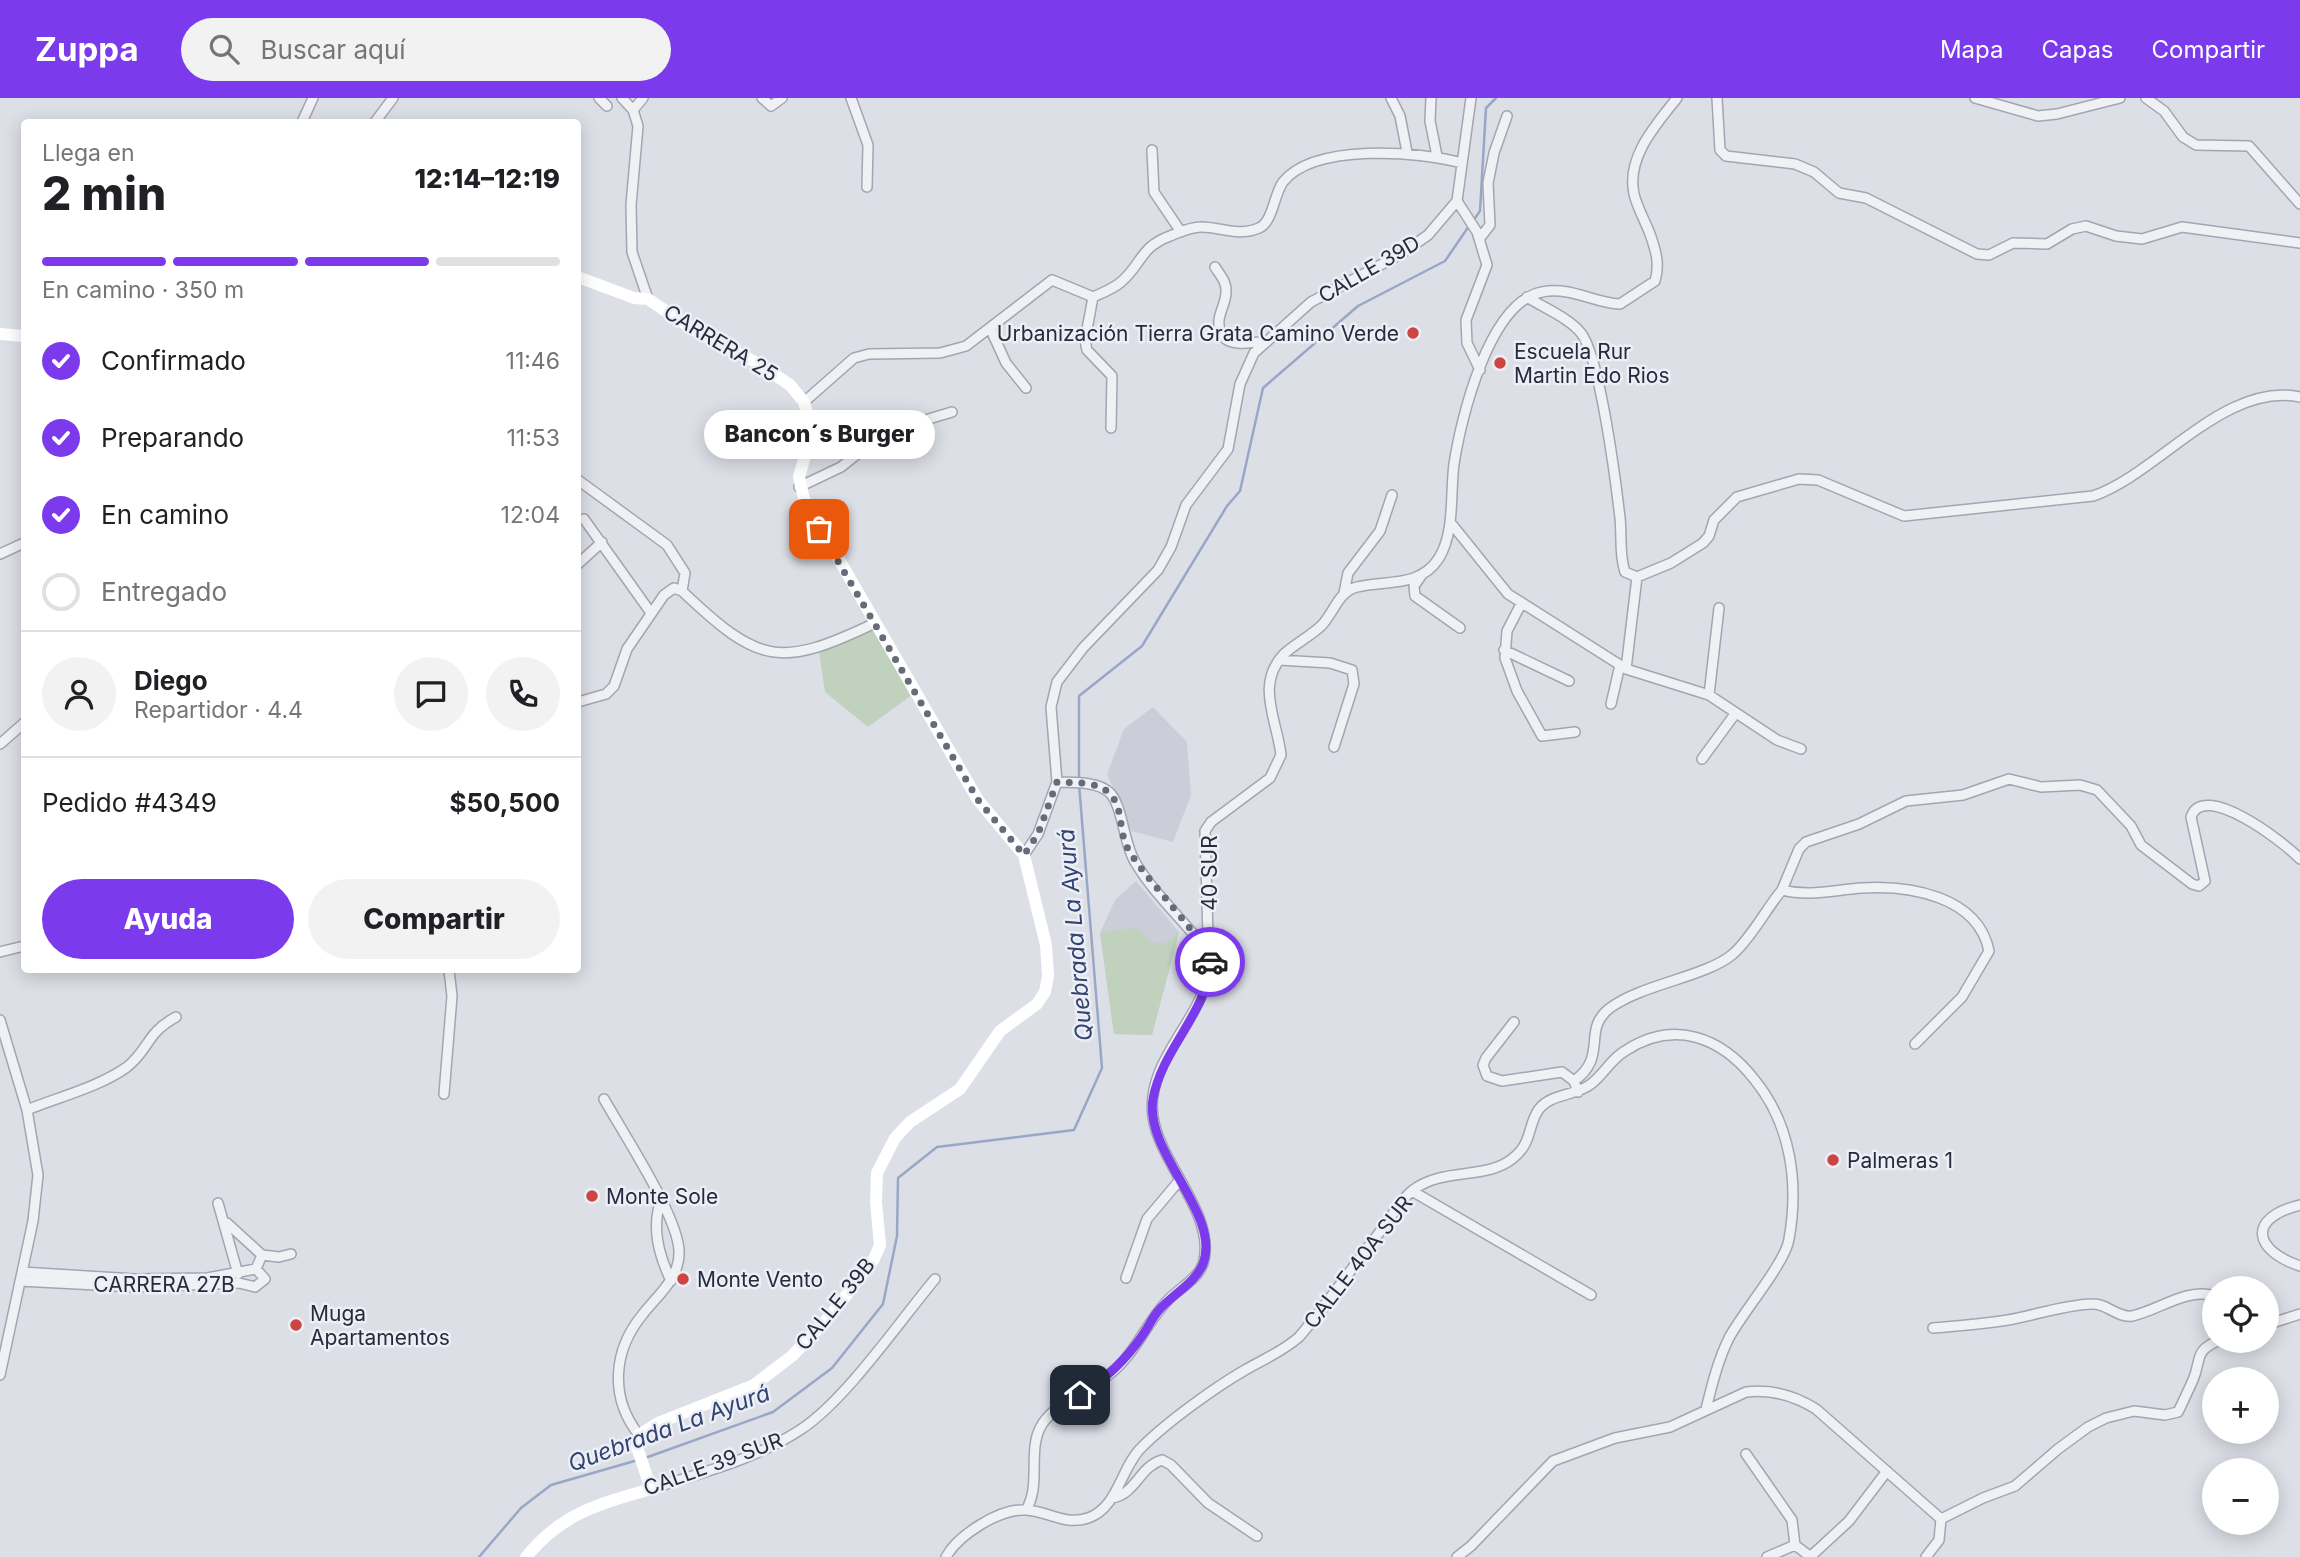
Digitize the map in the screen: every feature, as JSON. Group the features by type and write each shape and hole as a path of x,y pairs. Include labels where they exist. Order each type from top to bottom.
{"street":[{"path":"303,119 313,98"},
{"path":"377,119 393,98"},
{"path":"599,98 607,106"},
{"path":"622,98 634,110 638,126 631,205 632,251 648,299"},
{"path":"634,110 643,98"},
{"path":"762,98 771,106 782,98"},
{"path":"851,98 868,145 867,187"},
{"path":"1391,98 1400,116 1407,152"},
{"path":"1431,98 1430,121 1437,156"},
{"path":"1471,98 1457,201 1467,213 1478,235 1487,265 1465,320 1467,343 1479,370"},
{"path":"1460,628 1415,597 1414,586 1441,555 1450,522 1455,461 1479,370 1500,326 1527,297 1553,290 1620,304 1656,281 1659,267 1656,252 1634,194 1633,175 1648,136 1677,98"},
{"path":"1717,98 1720,150 1726,156 1784,160 1795,164 1814,172 1839,193 1866,198 1977,254 1989,255 2013,243 2047,244 2071,229 2086,226 2116,236 2141,239 2182,227 2300,243"},
{"path":"1975,98 2038,116 2057,114 2120,98"},
{"path":"2146,98 2164,111 2183,137 2196,145 2249,146 2300,204"},
{"path":"1478,235 1490,225 1488,183 1494,153 1507,116"},
{"path":"1152,150 1154,192 1181,232"},
{"path":"1093,297 1122,281 1150,245 1181,232 1205,227 1233,233 1258,228 1267,221 1282,184 1303,167 1337,158 1407,152 1462,163"},
{"name":"CALLE 39D","path":"1057,782 1051,707 1057,682 1083,649 1158,570 1171,547 1186,505 1228,449 1245,369 1265,341 1334,287 1401,254 1428,235 1457,201"},
{"path":"1215,267 1224,280 1226,291 1219,318 1220,331 1226,340 1236,344 1265,341"},
{"name":"CARRERA 25","path":"581,278 634,298 648,299 697,332 778,376 804,402"},
{"path":"1093,297 1052,280 990,328 954,351 869,354 854,358 804,402 812,431 801,468 799,487 819,529 978,800 1024,855 1038,834 1057,782 1096,786 1108,791 1116,802 1125,843 1136,864 1210,955"},
{"path":"1093,297 1085,340 1087,349 1112,376 1111,428"},
{"path":"1527,297 1577,329 1588,346 1611,449 1621,523 1622,563 1625,572 1637,577 1652,574 1703,543 1722,508 1737,497 1766,487 1799,479 1818,480 1904,516 2093,496 2108,491 2154,461 2216,415 2264,399 2290,395 2300,397"},
{"path":"990,328 1000,354 1026,388"},
{"path":"0,334 21,336"},
{"path":"799,487 841,467 885,432 952,412"},
{"path":"581,482 652,533 677,556 685,573 682,591"},
{"path":"1279,660 1320,627 1344,593 1348,573 1380,531 1392,495"},
{"path":"584,519 651,613"},
{"path":"1450,522 1490,575 1521,604 1623,667 1709,695 1777,740 1801,749"},
{"path":"581,561 602,542"},
{"path":"0,554 21,544"},
{"path":"1344,593 1356,587 1406,581 1422,575"},
{"path":"1611,704 1623,667 1637,577"},
{"path":"581,701 606,694 614,686 627,649 651,613 668,591 674,588 682,591 744,644 765,653 785,654 838,641 875,622"},
{"path":"1521,604 1507,631 1504,650 1510,674 1538,732 1547,737 1575,732"},
{"path":"1709,695 1719,608"},
{"path":"1504,650 1569,681"},
{"path":"1279,660 1330,663 1352,670 1354,684 1334,747"},
{"name":"40 SUR","path":"1026,1510 1033,1490 1038,1432 1046,1418 1114,1370 1156,1313 1204,1264 1204,1234 1159,1136 1153,1118 1153,1100 1167,1055 1206,990 1210,955 1205,831 1211,822 1256,790 1277,768 1281,755 1267,696 1279,660"},
{"path":"1702,759 1735,714"},
{"path":"0,744 21,726"},
{"path":"1574,1081 1592,1063 1597,1025 1603,1014 1630,997 1732,955 1782,890 1799,849 1806,842 1859,824 1906,801 1963,795 2009,779 2041,787 2080,785 2097,790 2126,820 2141,845 2192,884 2199,886 2205,881 2191,817 2193,809 2202,803 2212,803 2263,830 2300,859"},
{"name":"CALLE 39B","path":"638,1441 658,1423 730,1397 773,1372 831,1315 874,1259 880,1245 876,1202 877,1173 895,1138 910,1122 960,1088 974,1073 992,1040 1037,1004 1045,992 1048,975 1046,945 1024,855"},
{"path":"1782,890 1802,895 1863,888 1913,890 1949,902 1973,917 1986,938 1989,951 1962,997 1915,1044"},
{"path":"0,952 21,947"},
{"path":"444,1094 452,996 449,973"},
{"path":"27,1110 125,1068 140,1053 153,1032 176,1017"},
{"path":"0,1020 27,1110 38,1175 33,1221 0,1376"},
{"path":"1514,1022 1486,1058 1483,1065 1487,1076 1502,1081 1562,1072 1574,1081 1578,1092"},
{"name":"CALLE 40A SUR","path":"1026,1510 1074,1521 1096,1515 1112,1498 1132,1459 1159,1432 1225,1384 1285,1350 1299,1337 1412,1191 1448,1174 1503,1165 1527,1142 1540,1108 1557,1097 1578,1092 1590,1085 1625,1050 1667,1035 1693,1035 1719,1044 1742,1062 1760,1086 1785,1136 1792,1162 1788,1246 1728,1339 1706,1409"},
{"path":"604,1099 669,1212 678,1240 677,1266 671,1281 633,1326 620,1356 617,1376 620,1397 638,1441 651,1489"},
{"path":"1126,1278 1147,1219 1179,1181"},
{"path":"1412,1191 1591,1296"},
{"path":"660,1200 656,1228 660,1254 671,1281"},
{"path":"218,1203 225,1221 239,1283"},
{"path":"2300,1205 2265,1221 2261,1230 2262,1239 2271,1251 2300,1266"},
{"path":"225,1221 262,1255 279,1257 290,1254"},
{"path":"256,1269 262,1255"},
{"name":"CARRERA 27B","path":"21,1276 135,1283 239,1283 255,1287 262,1284 264,1275 256,1269 206,1278 135,1283"},
{"name":"CALLE 39 SUR","path":"526,1557 555,1527 582,1510 748,1456 801,1430 841,1392 935,1279"},
{"path":"1933,1328 2007,1320 2093,1304 2109,1307 2123,1315 2135,1315 2202,1295"},
{"path":"2279,1321 2300,1314"},
{"path":"1941,1519 1983,1497 2015,1486 2058,1449 2106,1418 2134,1411 2173,1416 2178,1412 2194,1377 2202,1351"},
{"path":"1457,1557 1471,1546 1553,1461 1615,1438 1671,1427 1746,1392 1775,1391 1795,1397 1816,1409 1941,1519"},
{"path":"1746,1454 1791,1520 1795,1545 1810,1557 1849,1521 1887,1471"},
{"path":"1112,1498 1126,1494 1152,1464 1161,1460 1208,1503 1257,1536"},
{"path":"946,1557 964,1535 1010,1513 1026,1510"},
{"path":"1926,1557 1939,1541 1941,1519"},
{"path":"1767,1557 1795,1545"}],"shaded area":[{"path":"1153,707 1187,742 1191,795 1173,842 1131,831 1107,774 1124,729"},
{"path":"1136,881 1179,932 1152,1035 1114,1034 1100,933 1115,900"}],"green space":[{"path":"874,629 912,695 868,727 825,692 819,651"},
{"path":"1137,927 1150,942 1164,944 1179,932 1152,1035 1114,1034 1100,933"}],"waterway":[{"name":"Quebrada La Ayurá","path":"1473,221 1480,211 1486,108 1496,98"},
{"name":"Quebrada La Ayurá","path":"645,1458 773,1412 832,1368 883,1304 897,1236 898,1178 937,1147 1074,1130 1102,1068 1079,784 1079,696 1142,646 1227,506 1240,491 1263,388 1358,306 1445,261 1469,226"},
{"name":"Quebrada La Ayurá","path":"479,1557 521,1508 551,1485 638,1460"}],"way so far":[{"path":"819,529 957,765 993,821 1024,855 1038,834 1057,782 1096,786 1108,791 1116,802 1125,843 1136,864 1193,932 1210,955 1210,962"}],"place":[{"name":"Urbanización Tierra Grata Camino Verde","path":"1413,333"},
{"name":"Escuela Rur Martin Edo Rios","path":"1500,363"},
{"name":"Bancon´s Burger","path":"819,529"},
{"name":"Palmeras 1","path":"1833,1160"},
{"name":"Monte Sole","path":"592,1196"},
{"name":"Monte Vento","path":"683,1279"},
{"name":"Muga Apartamentos","path":"296,1325"}],"route":[{"path":"1080,1395 1114,1370 1131,1351 1156,1313 1204,1264 1204,1234 1159,1136 1153,1118 1153,1100 1167,1055 1206,990 1210,962"}]}
